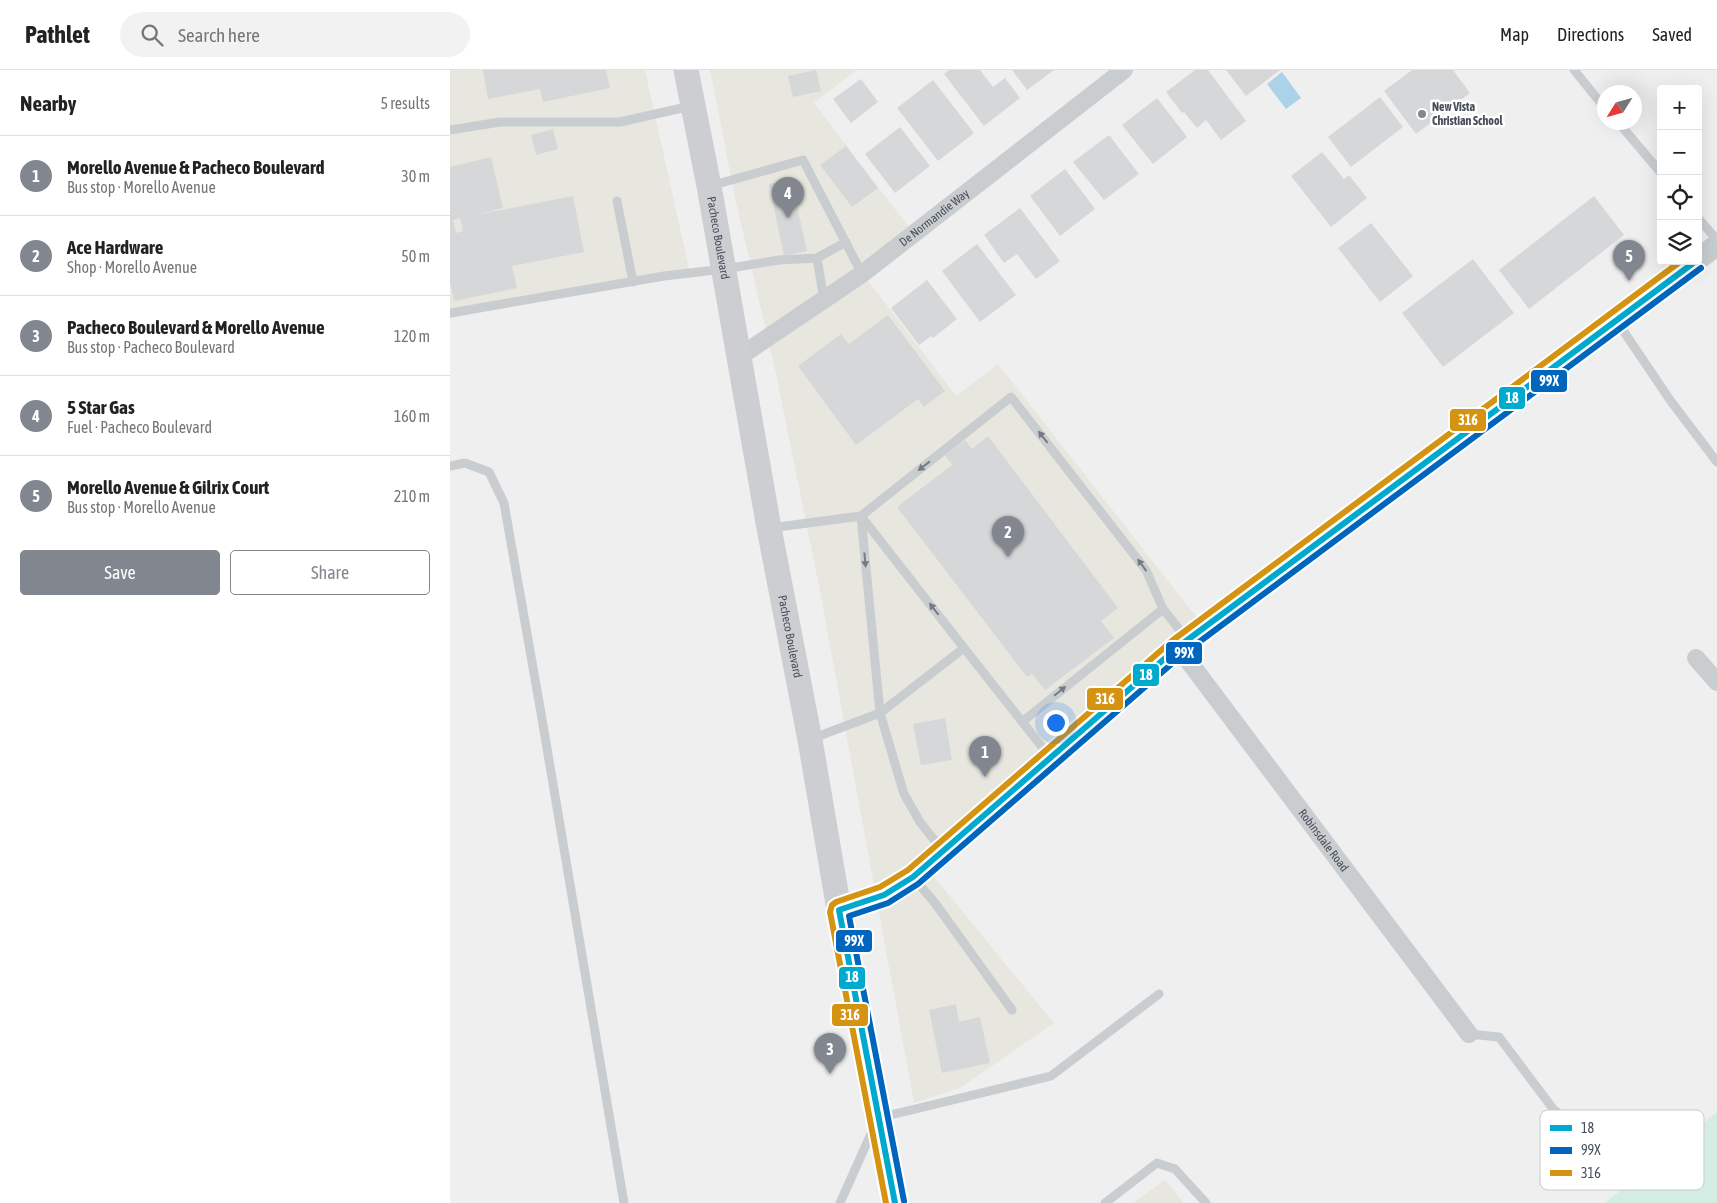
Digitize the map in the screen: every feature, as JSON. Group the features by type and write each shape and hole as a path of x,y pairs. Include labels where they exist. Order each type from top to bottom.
{"main road":[{"name":"Pacheco Boulevard","path":"686,70 709,186 769,528 810,740 839,910 895,1203"}],"street":[{"name":"De Normandie Way","path":"739,358 862,274 1124,70"},
{"path":"1702,256 1717,245"},
{"path":"839,910 884,895 913,877 1183,644 1690,265"},
{"name":"Robinsdale Road","path":"1183,644 1468,1034"},
{"path":"1696,658 1717,682"}],"lane":[{"path":"1574,70 1597,98"},
{"path":"450,130 500,122 620,122 693,106"},
{"path":"1625,130 1657,168"},
{"path":"709,186 803,160 862,274"},
{"path":"617,201 633,282"},
{"path":"1700,220 1717,240"},
{"path":"450,313 633,282 779,260 817,258 846,242"},
{"path":"817,258 824,300"},
{"path":"1616,320 1670,400 1717,462"},
{"path":"769,528 861,516 1011,397 1146,570 1163,609 1183,644"},
{"path":"450,466 465,463 490,472 504,503 624,1203"},
{"path":"861,516 1050,757"},
{"path":"861,516 880,713 904,794 920,822 943,852"},
{"path":"1022,722 1163,609"},
{"path":"810,740 880,713 964,648"},
{"path":"913,877 935,903 1012,1010"},
{"path":"840,1203 878,1118 1051,1076 1159,994"},
{"path":"1468,1034 1499,1037 1554,1110"},
{"path":"1105,1203 1157,1163 1175,1168 1206,1203"}],"shaded area":[{"path":"450,70 645,70 690,273 450,318"},
{"path":"710,70 856,70 814,103 914,234 863,274 956,396 998,364 1205,628 926,867 1054,1023 960,1088 914,1103 819,586 776,374 736,202"},
{"path":"1165,1180 1184,1203 1133,1203"}],"green space":[{"path":"1717,1112 1717,1203 1605,1203 1621,1190 1704,1190 1704,1123"}],"water":[{"path":"1282,72 1301,98 1286,109 1267,84"}],"building":[{"path":"483,70 606,70 610,88 543,102 540,89 488,99"},
{"path":"816,70 821,91 793,97 788,76"},
{"path":"949,70 980,70 993,87 1005,78 1020,98 984,126 944,74"},
{"path":"1012,70 1054,70 1027,90"},
{"path":"1195,70 1208,70 1246,121 1221,140 1206,120 1197,128 1184,112 1182,113 1166,92"},
{"path":"1226,70 1280,70 1246,96"},
{"name":"New Vista Christian School","path":"1412,70 1453,70 1470,93 1416,134 1384,91"},
{"path":"861,79 878,102 851,123 833,99"},
{"path":"933,80 974,133 938,161 897,108"},
{"path":"1380,97 1403,127 1351,167 1328,137"},
{"path":"1157,98 1187,137 1153,164 1122,125"},
{"path":"900,127 930,166 895,193 865,154"},
{"path":"553,129 558,149 536,155 531,135"},
{"path":"1109,135 1139,174 1104,200 1073,162"},
{"path":"846,146 878,188 852,207 820,165"},
{"path":"1322,152 1344,179 1349,175 1367,198 1331,227 1291,176"},
{"path":"491,157 503,208 476,215 573,196 584,252 512,266 517,288 454,301 450,282 450,167","holes":["460,218 463,231 456,233 453,220"]},
{"path":"1065,169 1095,209 1060,236 1030,196"},
{"path":"791,179 807,251 784,256 769,184"},
{"path":"1594,196 1624,235 1529,309 1499,270"},
{"path":"1020,208 1060,261 1036,279 1017,254 1004,263 984,235"},
{"path":"1371,223 1413,276 1380,302 1338,248"},
{"path":"977,244 1016,295 980,322 942,271"},
{"path":"1473,259 1514,313 1443,367 1402,313"},
{"path":"927,280 957,319 933,338 931,336 919,345 891,308"},
{"path":"888,315 945,391 924,407 918,399 856,445 798,366 841,334 849,344"},
{"path":"988,436 1118,608 1101,621 1114,638 1045,690 1032,674 1027,677 897,507 952,465 945,455 965,440 972,449"},
{"path":"945,718 952,760 921,765 913,724"},
{"path":"956,1004 959,1022 980,1017 990,1063 942,1073 929,1010"}],"transit line":[{"name":"316","path":"886,1203 830,912 832,905 880,887 908,870 1173,640 1676,265"},
{"name":"18","path":"895,1203 839,910 884,895 913,877 1178,647 1691,265"},
{"name":"99X","path":"904,1201 849,916 888,903 918,884 1183,654 1701,268"}],"place":[{"name":"New Vista Christian School","path":"1422,114"},
{"name":"5 Star Gas","path":"788,218"},
{"name":"Morello Avenue & Gilrix Court","path":"1629,281"},
{"name":"Ace Hardware","path":"1008,557"},
{"name":"Morello Avenue & Pacheco Boulevard","path":"985,777"},
{"name":"Pacheco Boulevard & Morello Avenue","path":"830,1074"}]}
